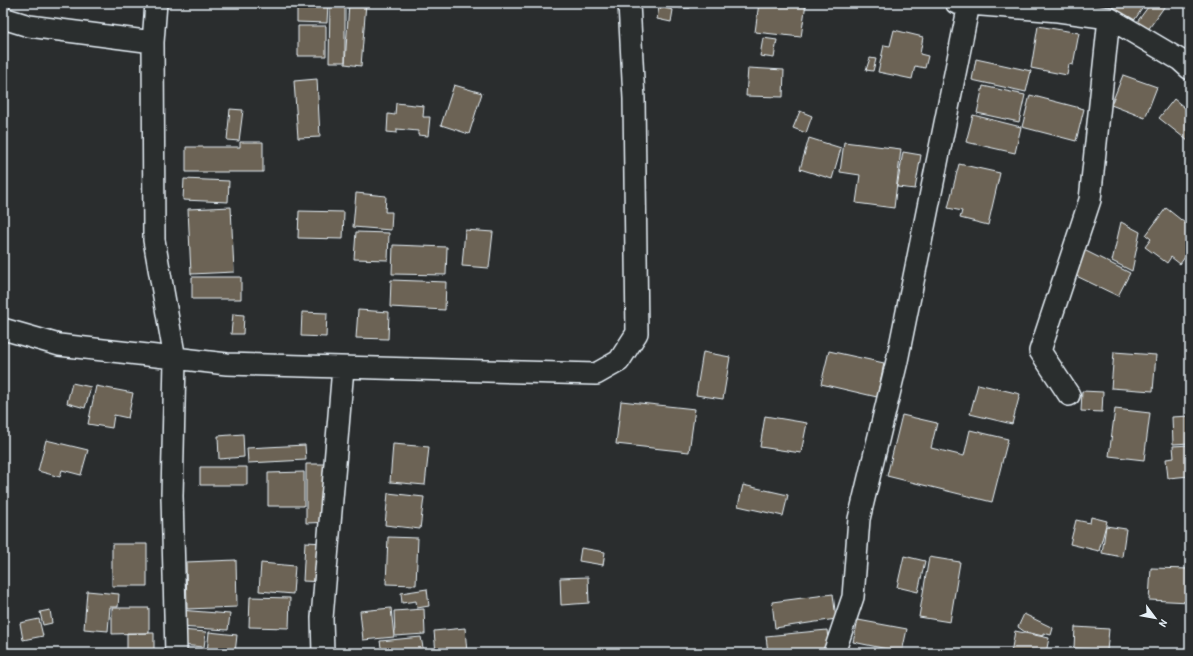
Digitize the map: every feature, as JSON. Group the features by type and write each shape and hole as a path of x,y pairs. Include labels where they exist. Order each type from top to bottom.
{"street":[{"path":"156,3 152,42 154,240 175,359 172,496 176,653"},
{"path":"3,330 59,344 227,364 596,374 619,361 637,333 634,107 629,3"},
{"path":"834,653 853,597 859,519 897,361 962,4 1058,11 1109,18 1180,60 1190,69"},
{"path":"3,18 29,26 152,42"},
{"path":"1069,395 1040,351 1090,200 1109,18"},
{"path":"323,653 322,618 343,368"}],"building":[{"path":"297,3 328,3 327,23 297,22"},
{"path":"330,3 345,3 345,62 329,62"},
{"path":"349,3 366,3 361,66 345,64"},
{"path":"679,3 691,3 690,8 679,8"},
{"path":"759,3 806,3 801,37 755,32"},
{"path":"1092,3 1108,3 1101,13 1091,6"},
{"path":"1111,3 1146,3 1131,25 1107,9"},
{"path":"1151,3 1167,3 1145,34 1134,26"},
{"path":"659,7 673,10 671,22 657,19"},
{"path":"298,26 326,26 326,56 298,56"},
{"path":"1038,26 1079,33 1073,65 1069,64 1067,75 1031,68"},
{"path":"894,30 923,37 920,54 928,56 925,68 915,66 912,79 878,72 884,45 890,46"},
{"path":"763,38 777,40 774,58 760,56"},
{"path":"870,58 876,59 873,71 866,70"},
{"path":"976,59 1031,71 1026,92 972,80"},
{"path":"748,68 784,70 783,97 746,96"},
{"path":"1123,75 1157,87 1145,118 1111,105"},
{"path":"317,79 320,137 298,138 294,81"},
{"path":"454,85 482,93 469,134 441,125"},
{"path":"983,86 1025,95 1019,122 977,113"},
{"path":"1030,95 1084,109 1076,141 1022,127"},
{"path":"1174,99 1190,112 1190,138 1188,141 1159,118"},
{"path":"396,103 424,106 423,117 430,117 428,136 418,135 418,131 397,129 397,133 387,132 388,114 395,115"},
{"path":"230,109 243,110 239,141 227,140"},
{"path":"800,111 812,116 806,133 793,128"},
{"path":"973,115 1021,127 1015,153 966,142"},
{"path":"809,138 841,148 832,179 800,169"},
{"path":"240,142 263,142 263,172 186,172 186,147 240,147"},
{"path":"844,142 901,149 894,208 856,203 860,175 840,172"},
{"path":"903,152 921,155 915,189 897,187"},
{"path":"959,164 1000,173 988,225 960,218 962,211 948,208"},
{"path":"184,179 229,181 228,202 183,200"},
{"path":"356,193 386,196 385,212 392,212 391,230 353,227"},
{"path":"231,207 234,272 191,274 188,209"},
{"path":"1166,208 1190,227 1190,250 1180,264 1171,257 1167,263 1145,247 1151,239 1146,235"},
{"path":"299,211 344,212 343,239 298,238"},
{"path":"1121,222 1140,232 1132,271 1112,261"},
{"path":"465,230 493,232 489,268 462,266"},
{"path":"356,232 389,233 388,260 354,259"},
{"path":"393,245 447,247 446,275 392,274"},
{"path":"1080,248 1130,273 1118,296 1068,272"},
{"path":"192,277 241,277 241,299 192,299"},
{"path":"391,280 446,282 445,310 390,307"},
{"path":"358,310 389,312 388,339 356,338"},
{"path":"302,312 327,313 326,337 301,336"},
{"path":"233,314 244,315 243,334 231,334"},
{"path":"829,351 884,363 877,397 821,384"},
{"path":"703,352 730,357 723,399 696,395"},
{"path":"1114,352 1156,355 1153,391 1111,388"},
{"path":"72,383 91,387 85,408 67,403"},
{"path":"978,384 1020,394 1012,424 970,414"},
{"path":"96,386 133,393 128,418 114,415 112,428 88,424"},
{"path":"1082,391 1103,392 1102,412 1081,411"},
{"path":"621,401 695,409 689,452 616,444"},
{"path":"1115,409 1150,413 1144,460 1109,456"},
{"path":"902,415 937,423 931,448 964,456 970,430 1008,439 992,502 887,476"},
{"path":"765,416 807,423 801,453 760,447"},
{"path":"1190,416 1190,443 1173,444 1172,417"},
{"path":"243,434 244,457 219,459 218,436"},
{"path":"46,440 88,450 81,475 62,470 60,477 38,471"},
{"path":"393,444 429,447 425,485 390,482"},
{"path":"305,445 306,460 248,463 247,448"},
{"path":"1190,445 1190,476 1168,478 1166,459 1174,458 1173,446"},
{"path":"306,464 335,464 335,522 306,523"},
{"path":"200,467 247,467 247,485 200,485"},
{"path":"304,472 304,506 268,506 268,473"},
{"path":"743,485 788,495 783,516 738,506"},
{"path":"388,493 424,497 420,529 385,525"},
{"path":"1091,517 1107,521 1099,551 1070,544 1076,520 1090,523"},
{"path":"1106,526 1126,529 1122,557 1102,553"},
{"path":"388,537 418,538 416,585 386,584"},
{"path":"305,542 326,543 325,582 303,581"},
{"path":"112,544 147,544 147,586 112,586"},
{"path":"581,548 605,552 603,565 579,561"},
{"path":"904,556 925,561 918,592 897,587"},
{"path":"929,557 960,562 950,622 919,617"},
{"path":"236,560 237,607 187,609 186,562"},
{"path":"261,563 295,566 293,594 259,591"},
{"path":"1151,568 1190,569 1190,602 1149,600"},
{"path":"588,577 589,603 561,605 560,578"},
{"path":"427,589 429,606 417,608 416,601 402,603 401,593"},
{"path":"87,591 119,594 118,607 110,607 108,631 84,629"},
{"path":"833,594 836,619 775,628 772,602"},
{"path":"250,597 290,598 289,628 249,627"},
{"path":"112,608 149,608 149,633 112,634"},
{"path":"391,608 394,637 363,640 360,611"},
{"path":"424,609 425,634 395,636 394,611"},
{"path":"50,610 52,623 43,625 40,612"},
{"path":"179,610 230,614 228,630 178,627"},
{"path":"1024,614 1053,628 1051,635 1043,633 1043,636 1025,632 1018,627"},
{"path":"39,619 43,636 23,640 20,623"},
{"path":"858,620 907,629 902,652 853,642"},
{"path":"1075,627 1109,629 1107,651 1074,648"},
{"path":"465,628 467,653 436,653 434,631"},
{"path":"180,630 206,632 204,647 179,645"},
{"path":"827,630 829,650 803,653 768,653 766,636"},
{"path":"1015,631 1049,638 1046,653 1011,653"},
{"path":"209,632 237,635 235,653 207,653"},
{"path":"127,633 154,633 154,653 127,653"},
{"path":"421,637 424,653 382,653 380,641"}]}
